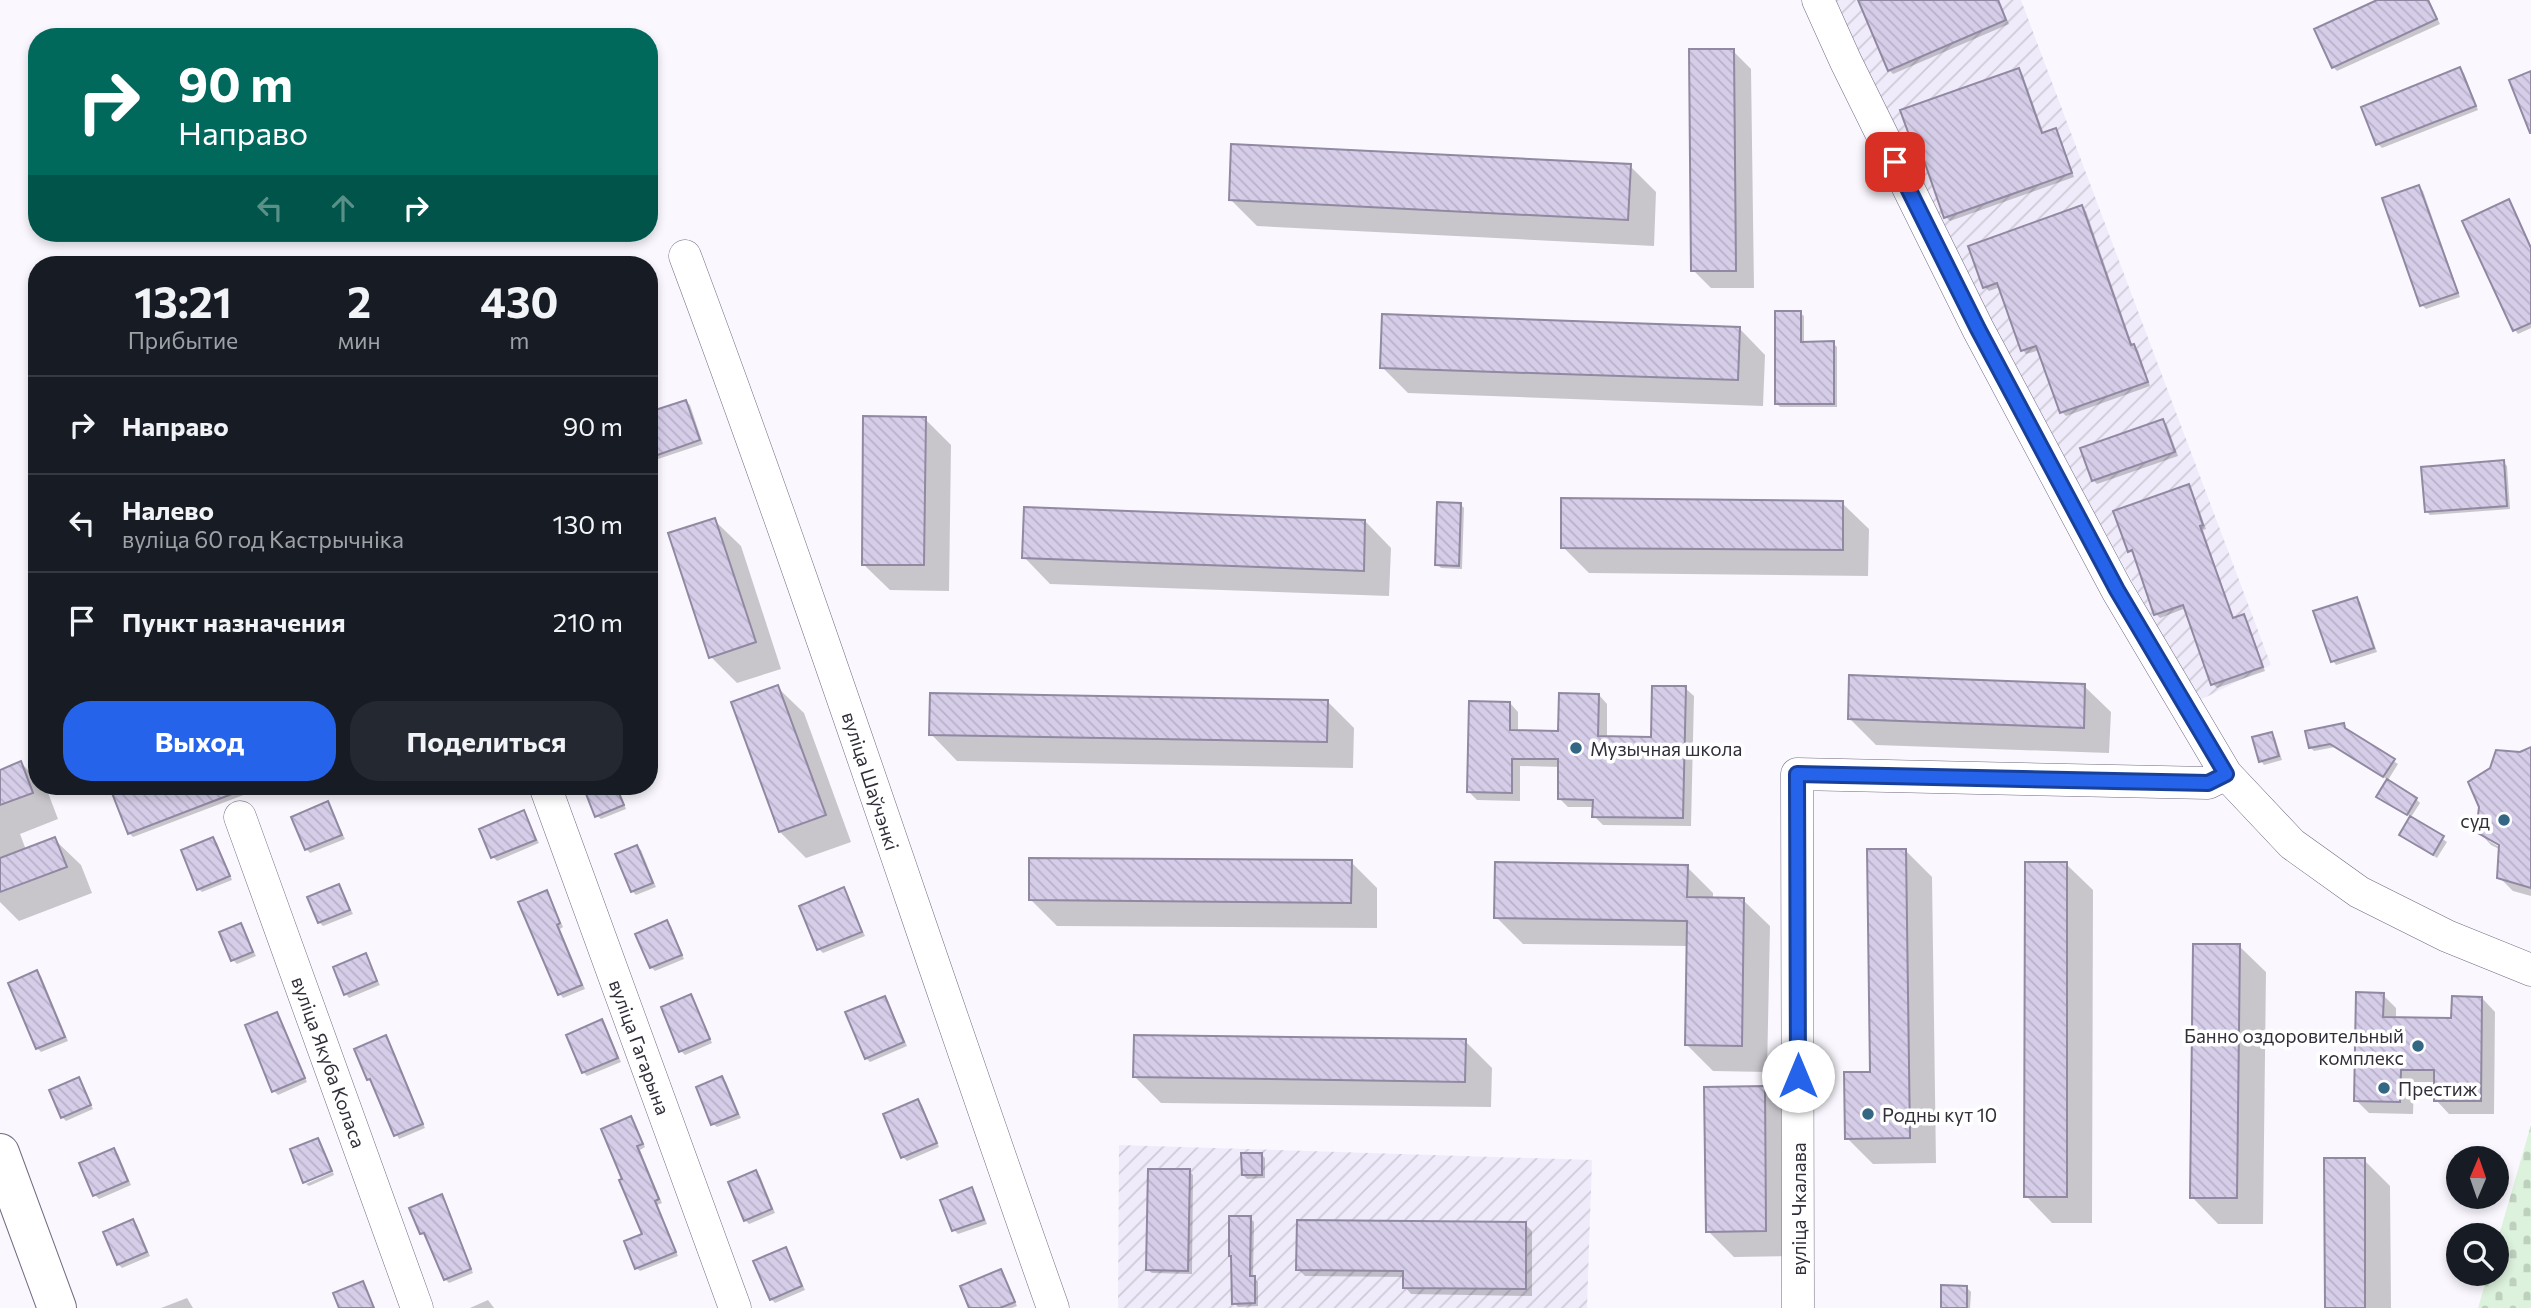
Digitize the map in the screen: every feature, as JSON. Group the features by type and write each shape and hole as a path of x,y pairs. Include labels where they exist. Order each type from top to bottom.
{"main road":[{"path":"0,1153 57,1308"}],"street":[{"path":"1818,0 1978,329 2117,590 2226,774 2292,844 2359,892 2447,936 2531,970"},
{"name":"вуліца Шаўчэнкі","path":"685,256 774,496 944,999 1053,1308"},
{"name":"вуліца Чкалава","path":"1798,1308 1797,774 2208,783 2226,774"},
{"name":"вуліца Гагарына","path":"548,795 734,1308"},
{"name":"вуліца Якуба Коласа","path":"240,817 417,1308"}],"shaded area":[{"path":"1833,0 2021,0 2271,665 2198,701 1984,312"},
{"path":"1119,1145 1592,1160 1587,1308 1118,1308"}],"green space":[{"path":"2531,1125 2531,1308 2478,1308 2484,1286 2509,1286 2509,1223 2503,1223 2507,1209 2510,1209 2510,1197"}],"building":[{"path":"1858,0 1998,0 2006,20 1888,71"},
{"path":"2377,0 2428,0 2437,19 2332,68 2314,29"},
{"path":"1689,49 1734,49 1736,271 1691,271"},
{"path":"2460,67 2476,106 2376,145 2361,107"},
{"path":"2019,68 2042,133 2056,128 2072,173 1944,218 1921,152 1916,154 1900,110"},
{"path":"2531,71 2531,133 2530,133 2509,80"},
{"path":"1231,144 1631,164 1628,220 1229,200"},
{"path":"2419,185 2458,293 2420,306 2382,198"},
{"path":"2509,199 2531,248 2531,323 2513,331 2462,221"},
{"path":"2082,205 2131,345 2134,344 2148,382 2060,413 2036,346 2021,351 1997,283 1983,288 1968,246"},
{"path":"1775,311 1801,311 1801,342 1834,341 1834,404 1775,404"},
{"path":"1382,314 1740,327 1738,380 1380,368"},
{"path":"686,400 700,440 658,455 658,409"},
{"path":"863,416 926,417 924,565 862,565"},
{"path":"2163,419 2175,452 2092,481 2080,448"},
{"path":"2504,460 2507,506 2425,512 2421,467"},
{"path":"2189,484 2203,525 2200,526 2233,618 2244,614 2263,667 2211,685 2183,605 2154,615 2132,550 2128,552 2113,511"},
{"path":"1561,498 1843,501 1843,550 1561,548"},
{"path":"1437,502 1461,503 1459,566 1435,565"},
{"path":"1024,507 1365,520 1364,571 1022,558"},
{"path":"715,518 756,642 709,658 668,533"},
{"path":"2357,597 2374,648 2331,662 2313,611"},
{"path":"1849,675 2085,684 2084,728 1848,719"},
{"path":"778,685 826,815 779,832 731,702"},
{"name":"Музычная школа","path":"1652,686 1686,686 1683,818 1592,817 1593,800 1558,799 1558,759 1512,759 1512,793 1467,792 1469,701 1510,702 1510,730 1558,731 1559,693 1599,694 1598,736 1651,737"},
{"path":"930,693 1328,700 1327,742 929,735"},
{"path":"2344,723 2345,728 2395,759 2383,777 2330,744 2309,748 2305,731"},
{"path":"2272,732 2279,756 2259,762 2252,737"},
{"name":"суд","path":"2531,747 2531,888 2497,878 2499,845 2476,832 2479,807 2468,782 2490,768 2496,750 2520,752"},
{"path":"21,761 28,780 28,795 0,805 0,770"},
{"path":"2387,779 2417,798 2407,815 2376,797"},
{"path":"113,795 229,795 128,834"},
{"path":"586,795 620,795 624,805 595,817"},
{"path":"328,801 342,835 305,850 291,817"},
{"path":"524,810 536,840 491,858 479,829"},
{"path":"2410,816 2444,836 2433,855 2399,835"},
{"path":"55,837 67,867 0,892 0,858"},
{"path":"213,837 230,876 197,890 181,850"},
{"path":"637,845 653,883 631,892 615,854"},
{"path":"1867,849 1906,849 1910,1138 1845,1139 1844,1072 1870,1072"},
{"path":"1029,858 1352,860 1351,903 1029,900"},
{"path":"1495,862 1688,865 1687,897 1744,898 1742,1046 1685,1045 1687,921 1494,918"},
{"path":"2025,862 2067,862 2067,1197 2024,1197"},
{"path":"339,884 350,910 318,923 307,897"},
{"path":"844,887 862,932 817,950 799,906"},
{"path":"547,890 560,923 557,925 582,985 558,995 518,902"},
{"path":"667,920 682,955 650,968 635,934"},
{"path":"241,923 253,952 231,961 219,932"},
{"path":"2193,944 2240,944 2237,1198 2190,1198"},
{"path":"366,953 377,981 344,995 333,967"},
{"path":"37,970 65,1037 36,1049 8,983"},
{"name":"Банно оздоровительный комплекс","path":"2356,992 2384,993 2383,1017 2451,1018 2452,996 2482,997 2481,1101 2434,1101 2434,1070 2401,1070 2400,1102 2354,1101"},
{"path":"691,994 710,1039 679,1052 661,1007"},
{"path":"885,996 904,1042 865,1059 845,1012"},
{"path":"277,1012 305,1078 272,1092 245,1025"},
{"path":"602,1019 618,1058 582,1073 566,1035"},
{"path":"386,1035 423,1124 394,1136 354,1049"},
{"path":"1134,1035 1466,1039 1465,1082 1133,1077"},
{"path":"722,1076 738,1114 711,1125 696,1087"},
{"path":"79,1077 91,1105 61,1118 49,1090"},
{"path":"1765,1086 1766,1231 1706,1232 1704,1087"},
{"path":"918,1099 937,1143 901,1158 883,1114"},
{"path":"631,1116 643,1144 637,1146 659,1199 655,1201 676,1252 635,1269 624,1241 642,1234 601,1129"},
{"path":"318,1138 332,1171 303,1183 290,1149"},
{"path":"114,1148 128,1181 93,1196 79,1163"},
{"path":"1241,1153 1262,1153 1262,1175 1242,1175"},
{"path":"2324,1158 2365,1158 2365,1308 2325,1308"},
{"path":"1148,1169 1190,1169 1188,1271 1146,1270"},
{"path":"756,1170 772,1209 744,1221 728,1182"},
{"path":"972,1187 984,1220 952,1231 940,1200"},
{"path":"442,1194 471,1269 444,1280 424,1233 420,1234 409,1208"},
{"path":"1229,1216 1251,1216 1250,1276 1255,1276 1255,1303 1232,1304"},
{"path":"133,1219 147,1252 117,1265 103,1232"},
{"path":"1297,1220 1526,1222 1526,1289 1403,1288 1403,1271 1296,1270"},
{"path":"786,1247 802,1286 770,1300 753,1261"},
{"path":"1001,1269 1015,1302 1000,1308 969,1308 960,1286"},
{"path":"363,1281 374,1308 339,1308 333,1293"},
{"path":"1941,1285 1967,1286 1967,1308 1941,1308"}],"place":[{"name":"Музычная школа","path":"1576,748"},
{"name":"суд","path":"2504,820"},
{"name":"Банно оздоровительный комплекс","path":"2418,1046"},
{"name":"Престиж","path":"2384,1088"},
{"name":"Родны кут 10","path":"1868,1114"}],"route":[{"path":"1798,1076 1797,774 2208,783 2226,774 2117,590 1978,329 1895,162"}]}
